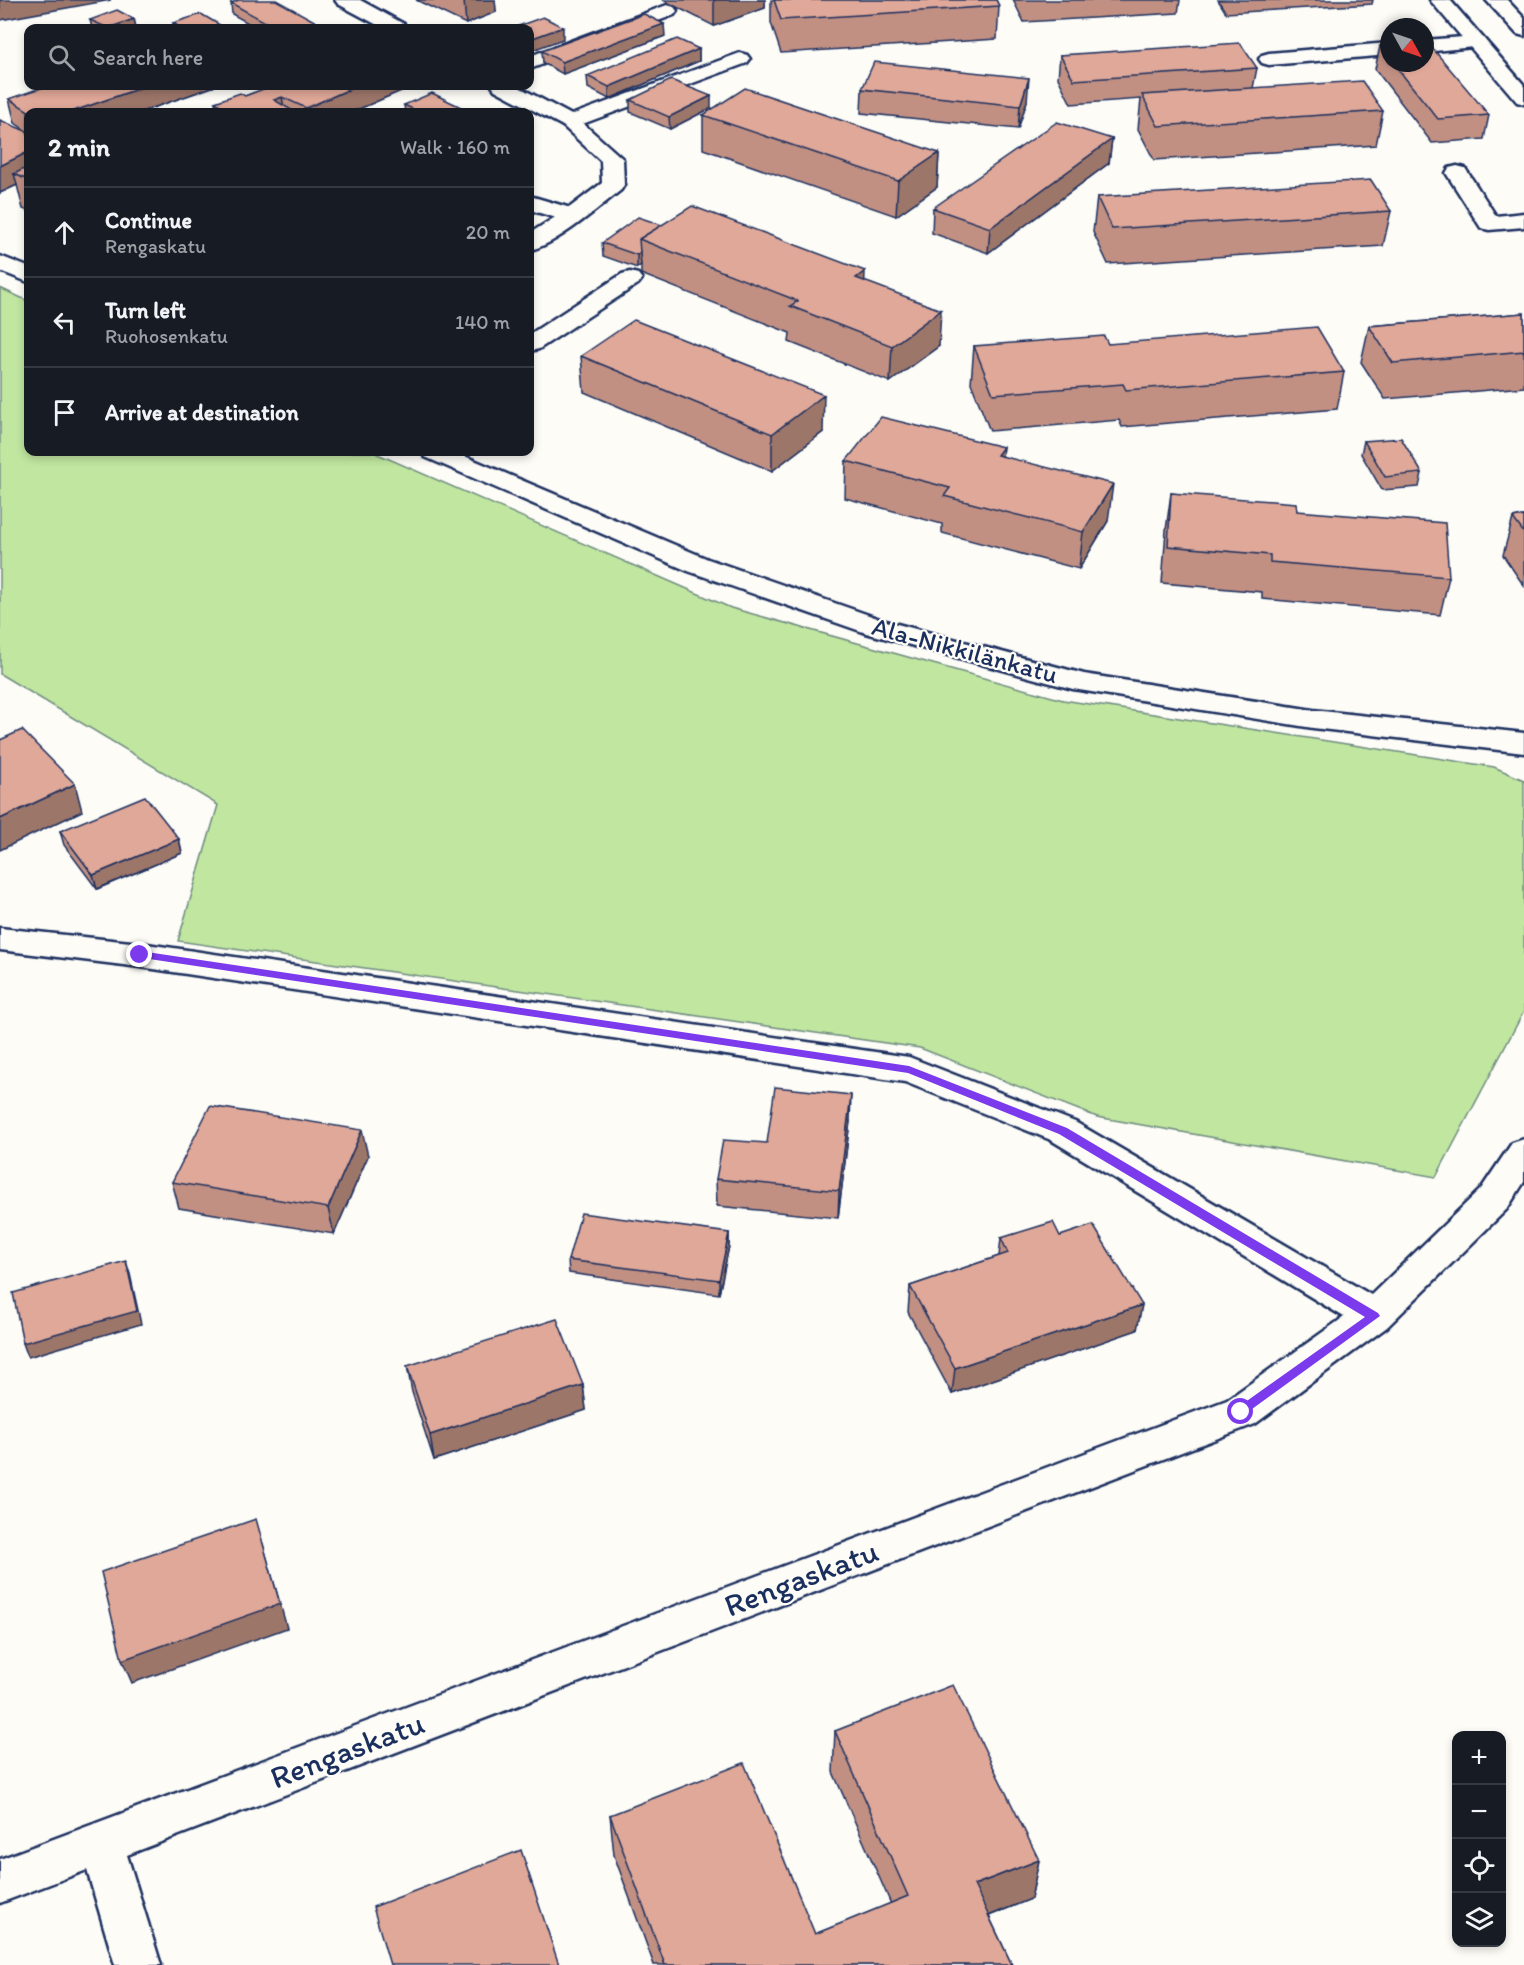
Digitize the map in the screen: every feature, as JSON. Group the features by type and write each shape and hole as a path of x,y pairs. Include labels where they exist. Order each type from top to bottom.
{"street":[{"path":"345,0 390,24"},
{"path":"1440,0 1524,98"},
{"path":"1496,0 1524,30"},
{"path":"534,61 667,10"},
{"path":"1434,45 1476,42"},
{"path":"1269,59 1380,50"},
{"path":"570,122 740,58"},
{"path":"510,90 570,122 612,159 613,185 573,216 534,240"},
{"path":"1457,173 1489,223 1524,220"},
{"path":"534,204 573,216"},
{"path":"0,263 24,273"},
{"path":"534,341 630,279"},
{"name":"Ala-Nikkilänkatu","path":"443,456 698,565 876,627 1083,683 1313,719 1524,742"},
{"path":"0,939 152,956 909,1070 1063,1131 1374,1316"},
{"name":"Rengaskatu","path":"0,1881 1241,1412 1374,1316 1494,1199 1524,1153"},
{"path":"101,1843 138,1965"}],"green space":[{"path":"0,288 24,299 24,456 382,456 731,608 1063,700 1494,767 1524,780 1524,1011 1436,1177 1097,1117 920,1048 178,941 218,805 0,674"}],"building":[{"path":"239,0 276,0 320,24 269,24 231,3"},
{"path":"774,0 996,0 999,6 781,20"},
{"path":"117,10 134,19 120,24 99,24 90,20"},
{"path":"201,14 218,24 175,24 173,23"},
{"path":"644,14 664,24 562,62 542,51"},
{"path":"543,17 563,27 534,38 534,24 524,24"},
{"path":"677,39 699,49 609,87 587,76"},
{"path":"1240,43 1257,68 1074,80 1060,55"},
{"path":"1434,50 1489,115 1438,119 1400,72 1434,72"},
{"path":"874,62 1029,78 1020,106 862,89"},
{"path":"671,80 711,96 669,117 630,100"},
{"path":"1362,81 1383,111 1158,126 1142,95"},
{"path":"745,88 939,153 898,181 703,115"},
{"path":"35,90 134,90 83,108 24,108 9,99"},
{"path":"261,90 348,90 306,108 282,97 274,100 288,108 212,108 220,105 215,102 240,93 245,96"},
{"path":"432,93 463,108 410,108 404,105"},
{"path":"0,120 24,130 24,154 0,166"},
{"path":"1057,122 1112,139 990,228 933,208"},
{"path":"24,169 24,178 14,174"},
{"path":"1371,180 1391,211 1112,229 1097,197"},
{"path":"692,206 865,271 856,278 941,310 892,346 790,306 798,301 639,239"},
{"path":"638,217 662,225 639,239 640,252 637,255 602,243"},
{"path":"1524,313 1524,351 1393,363 1369,326"},
{"path":"634,320 824,395 772,434 581,356"},
{"path":"1317,327 1344,372 1126,390 1123,384 993,394 974,346 1104,336 1108,344"},
{"path":"881,417 1003,447 997,455 1113,484 1083,532 944,496 950,488 846,461"},
{"path":"1401,438 1422,473 1385,477 1364,441"},
{"path":"1171,493 1296,503 1297,511 1445,523 1449,577 1270,562 1270,555 1168,546"},
{"path":"1524,516 1524,533 1513,518"},
{"path":"22,730 75,784 0,819 0,740"},
{"path":"145,796 179,839 93,875 60,831"},
{"path":"775,1087 851,1095 839,1191 716,1179 723,1140 767,1143"},
{"path":"210,1106 362,1130 328,1208 172,1182"},
{"path":"581,1213 729,1233 719,1280 568,1260"},
{"path":"1053,1222 1060,1236 1093,1225 1142,1305 955,1368 910,1286 1008,1253 1001,1238"},
{"path":"126,1261 137,1311 23,1343 13,1293"},
{"path":"557,1319 583,1385 430,1435 407,1366"},
{"path":"256,1519 280,1604 122,1660 101,1572"},
{"path":"953,1685 1039,1860 974,1885 1012,1965 665,1965 610,1815 744,1763 815,1934 908,1896 835,1731"},
{"path":"521,1850 559,1965 390,1965 373,1907"}],"route":[{"path":"140,955 909,1070 1063,1131 1374,1316 1241,1412"}]}
